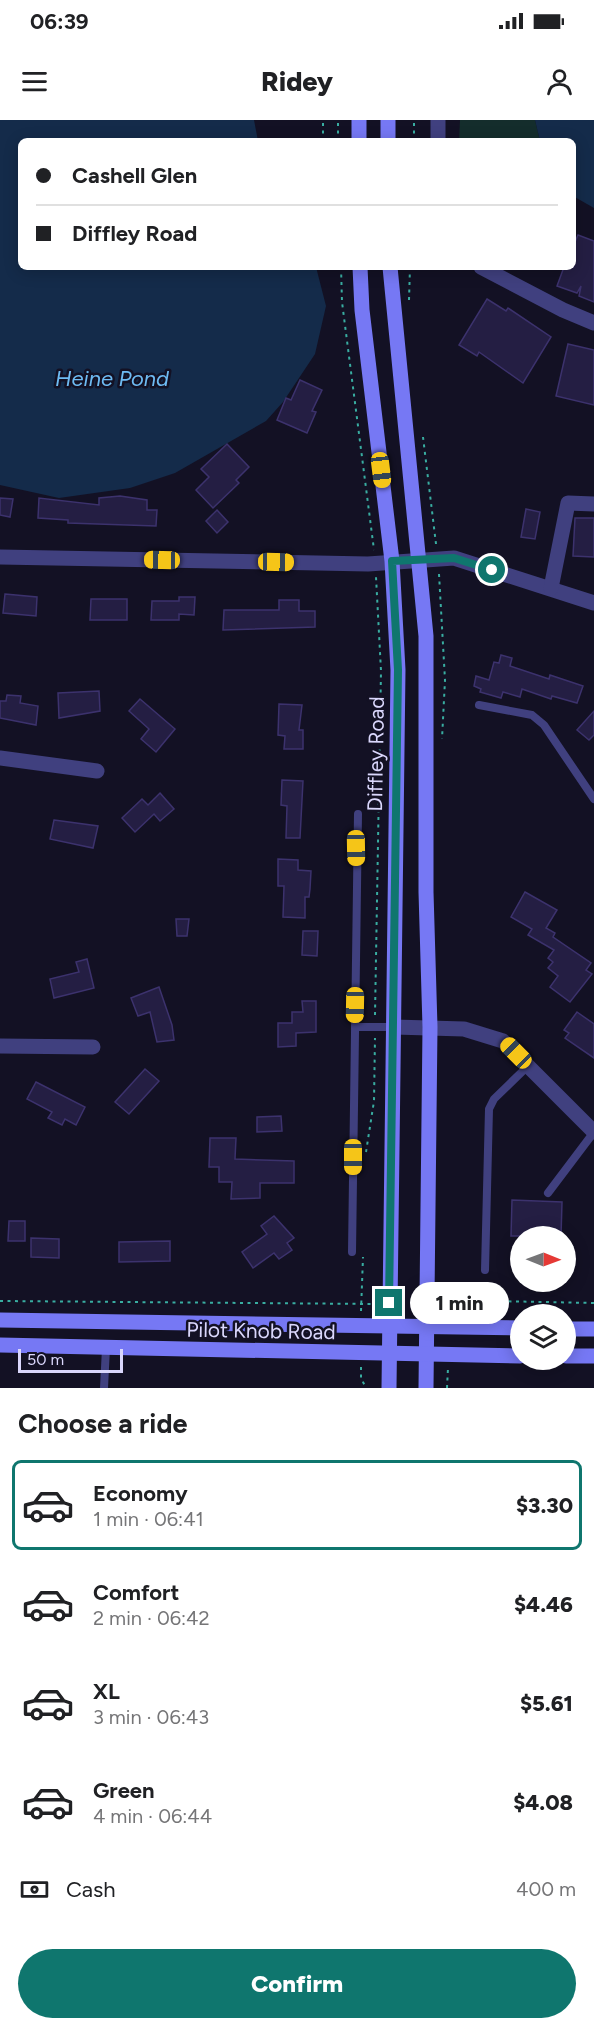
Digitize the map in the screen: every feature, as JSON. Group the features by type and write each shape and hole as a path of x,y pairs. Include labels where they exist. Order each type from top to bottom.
{"main road":[{"path":"359,120 359,138"},
{"path":"388,120 388,138"},
{"name":"Diffley Road","path":"360,270 362,310 392,561 398,670 388,1388"},
{"path":"390,270 397,358 421,559 426,636 426,892 430,1027 426,1388"},
{"name":"Pilot Knob Road","path":"0,1320 510,1328"},
{"path":"576,1329 594,1329"},
{"name":"Pilot Knob Road","path":"0,1345 426,1356 510,1356"},
{"path":"576,1356 594,1356"}],"street":[{"path":"438,120 438,138"},
{"path":"487,270 563,310 594,323"},
{"path":"550,588 568,503 594,504"},
{"path":"0,557 368,564 454,558 594,603"},
{"path":"0,758 97,771"},
{"path":"394,1027 464,1029 503,1041 594,1132"},
{"path":"0,1046 93,1047"}],"lane":[{"path":"479,705 532,715 569,759 594,799"},
{"path":"352,1252 358,814"},
{"path":"355,1027 394,1027"},
{"path":"485,1270 489,1109 494,1099 528,1066"},
{"path":"548,1193 594,1132"},
{"path":"104,1388 106,1348"}],"path":[{"path":"323,120 323,138"},
{"path":"338,120 338,138"},
{"path":"414,120 414,138"},
{"path":"427,1301 446,1299 594,1303"},
{"path":"0,1301 389,1303"}],"green space":[{"path":"460,120 535,120 539,138 459,138"}],"water":[{"name":"Heine Pond","path":"0,120 254,120 257,138 18,138 18,270 317,270 326,306 315,354 283,402 266,421 175,473 130,488 59,498 0,485"},
{"path":"535,120 594,120 594,208 576,198 576,138 539,138"}],"building":[{"path":"578,235 594,241 594,302 579,296 581,286 577,293 557,286 563,270 576,270"},
{"path":"487,299 506,311 508,308 551,337 523,383 479,352 477,356 459,345"},
{"path":"568,344 594,350 594,405 556,396"},
{"path":"300,380 322,390 312,411 316,412 307,433 277,420 286,398 291,400"},
{"path":"227,444 249,467 236,480 239,483 213,508 196,490 209,477 201,469"},
{"path":"120,496 147,500 147,510 157,510 156,526 68,523 68,520 38,518 39,498 99,505 99,498"},
{"path":"0,498 13,499 10,517 0,515"},
{"path":"526,509 540,512 535,539 521,537"},
{"path":"217,510 228,522 217,533 206,521"},
{"path":"575,518 594,518 594,557 573,556"},
{"path":"5,594 37,597 36,616 3,613"},
{"path":"179,597 195,597 194,615 179,614 179,620 151,620 152,601 179,601"},
{"path":"91,599 127,599 127,620 90,620"},
{"path":"279,600 299,600 299,611 315,611 315,627 223,630 224,610 279,610"},
{"path":"501,655 512,658 510,666 549,679 550,675 583,686 577,703 552,696 551,699 522,689 520,697 503,692 501,698 480,692 481,689 474,686 476,676 489,680 494,662 499,663"},
{"path":"99,691 100,711 59,718 58,693"},
{"path":"7,695 21,696 20,703 38,706 36,725 0,718 0,701 6,701"},
{"path":"140,699 175,729 156,752 141,739 149,729 129,711"},
{"path":"279,704 302,705 299,730 303,730 303,749 284,749 285,736 278,735"},
{"path":"594,711 594,735 589,740 577,730"},
{"path":"282,780 303,781 300,838 286,838 287,806 281,805"},
{"path":"160,793 174,809 160,821 154,814 135,832 122,818 142,799 148,805"},
{"path":"54,820 98,826 93,848 50,839"},
{"path":"278,859 298,860 298,870 311,871 309,897 305,897 305,918 283,917 284,886 278,886"},
{"path":"525,892 557,910 546,928 555,933 553,937 591,963 586,970 592,974 570,1002 550,987 558,976 548,968 553,962 548,958 554,950 528,935 532,929 511,917"},
{"path":"176,919 189,919 187,936 177,936"},
{"path":"303,931 318,931 317,956 302,955"},
{"path":"87,959 94,988 54,998 50,979 79,972 76,962"},
{"path":"159,987 172,1025 174,1040 157,1042 150,1012 138,1016 131,998"},
{"path":"302,1001 316,1001 316,1032 296,1033 296,1046 278,1047 278,1023 292,1023 292,1012 303,1012"},
{"path":"577,1012 594,1024 594,1058 565,1038 569,1033 564,1030"},
{"path":"145,1069 159,1081 129,1114 115,1102"},
{"path":"36,1082 85,1107 76,1125 65,1119 62,1125 48,1118 52,1112 27,1099"},
{"path":"281,1116 282,1131 257,1132 257,1117"},
{"path":"210,1138 236,1138 235,1159 294,1161 294,1183 260,1183 260,1198 231,1199 232,1182 219,1182 219,1167 209,1167"},
{"path":"512,1200 562,1202 561,1226 511,1226"},
{"path":"274,1216 294,1238 287,1243 292,1250 279,1259 274,1253 253,1268 242,1252 267,1234 261,1226"},
{"path":"9,1221 25,1221 25,1241 8,1241"},
{"path":"31,1238 59,1239 59,1258 31,1257"},
{"path":"170,1241 170,1261 119,1262 119,1242"}],"route":[{"path":"389,1303 398,670 392,561 454,558 492,570"}]}
